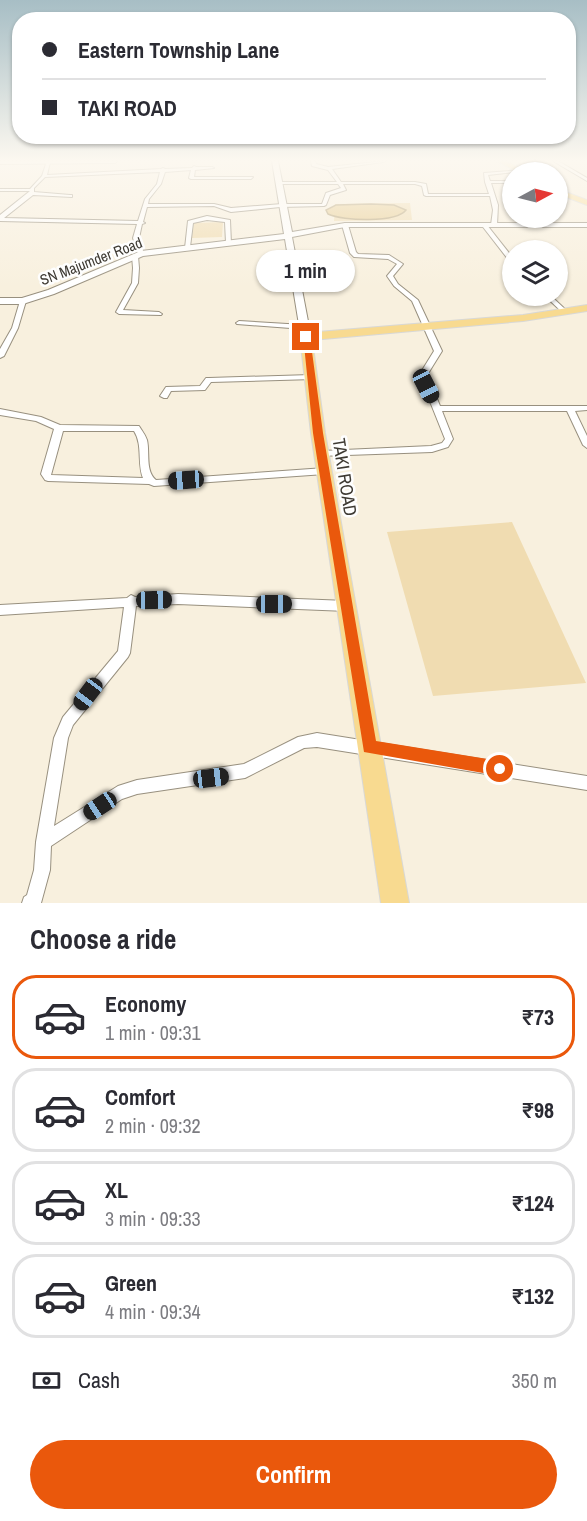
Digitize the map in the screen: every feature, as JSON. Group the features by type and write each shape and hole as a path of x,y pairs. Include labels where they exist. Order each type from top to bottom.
{"main road":[{"path":"282,205 305,332 428,327 587,308"},
{"name":"SN Majumder Road","path":"0,301 23,301 86,279 138,255 188,247 287,237 345,225 587,225"},
{"name":"TAKI ROAD","path":"305,332 323,462 395,903"}],"street":[{"path":"0,219 16,203"},
{"path":"159,314 118,312 136,284 138,255 136,238 146,206 214,205 236,210 282,205 324,205 325,203"},
{"path":"494,225 498,208 495,203"},
{"path":"0,207 9,209"},
{"path":"0,212 9,209"},
{"path":"188,247 190,222 207,218 228,221 229,243"},
{"path":"0,219 142,223"},
{"path":"59,428 46,474 48,478 154,483 440,447 449,439 425,379 425,372 438,351 428,327 415,300 396,285 390,276 400,264 389,257 360,256 352,253 345,225"},
{"path":"485,226 502,248"},
{"path":"0,356 15,328 23,301"},
{"path":"559,306 565,312"},
{"path":"240,323 305,332"},
{"path":"164,396 170,389 202,388 209,380 311,377"},
{"path":"437,409 587,408"},
{"path":"570,409 587,445"},
{"path":"0,412 38,419 59,428 136,428 140,431 146,457 144,475 148,481"},
{"path":"0,610 130,600 178,599 346,606"},
{"path":"30,903 34,900 42,870 44,842 62,738 74,712 124,653 130,600"},
{"path":"44,842 118,793 136,787 245,771 303,742 316,740 587,783"}],"shaded area":[{"path":"410,203 412,220 334,221 335,204"},
{"path":"336,205 394,205 406,210 392,217 369,220 335,216 328,214 326,210"},
{"path":"223,222 222,237 192,238 194,223"},
{"path":"512,522 586,683 433,696 387,532"}],"route":[{"path":"306,337 318,433 369,747 500,769"}]}
